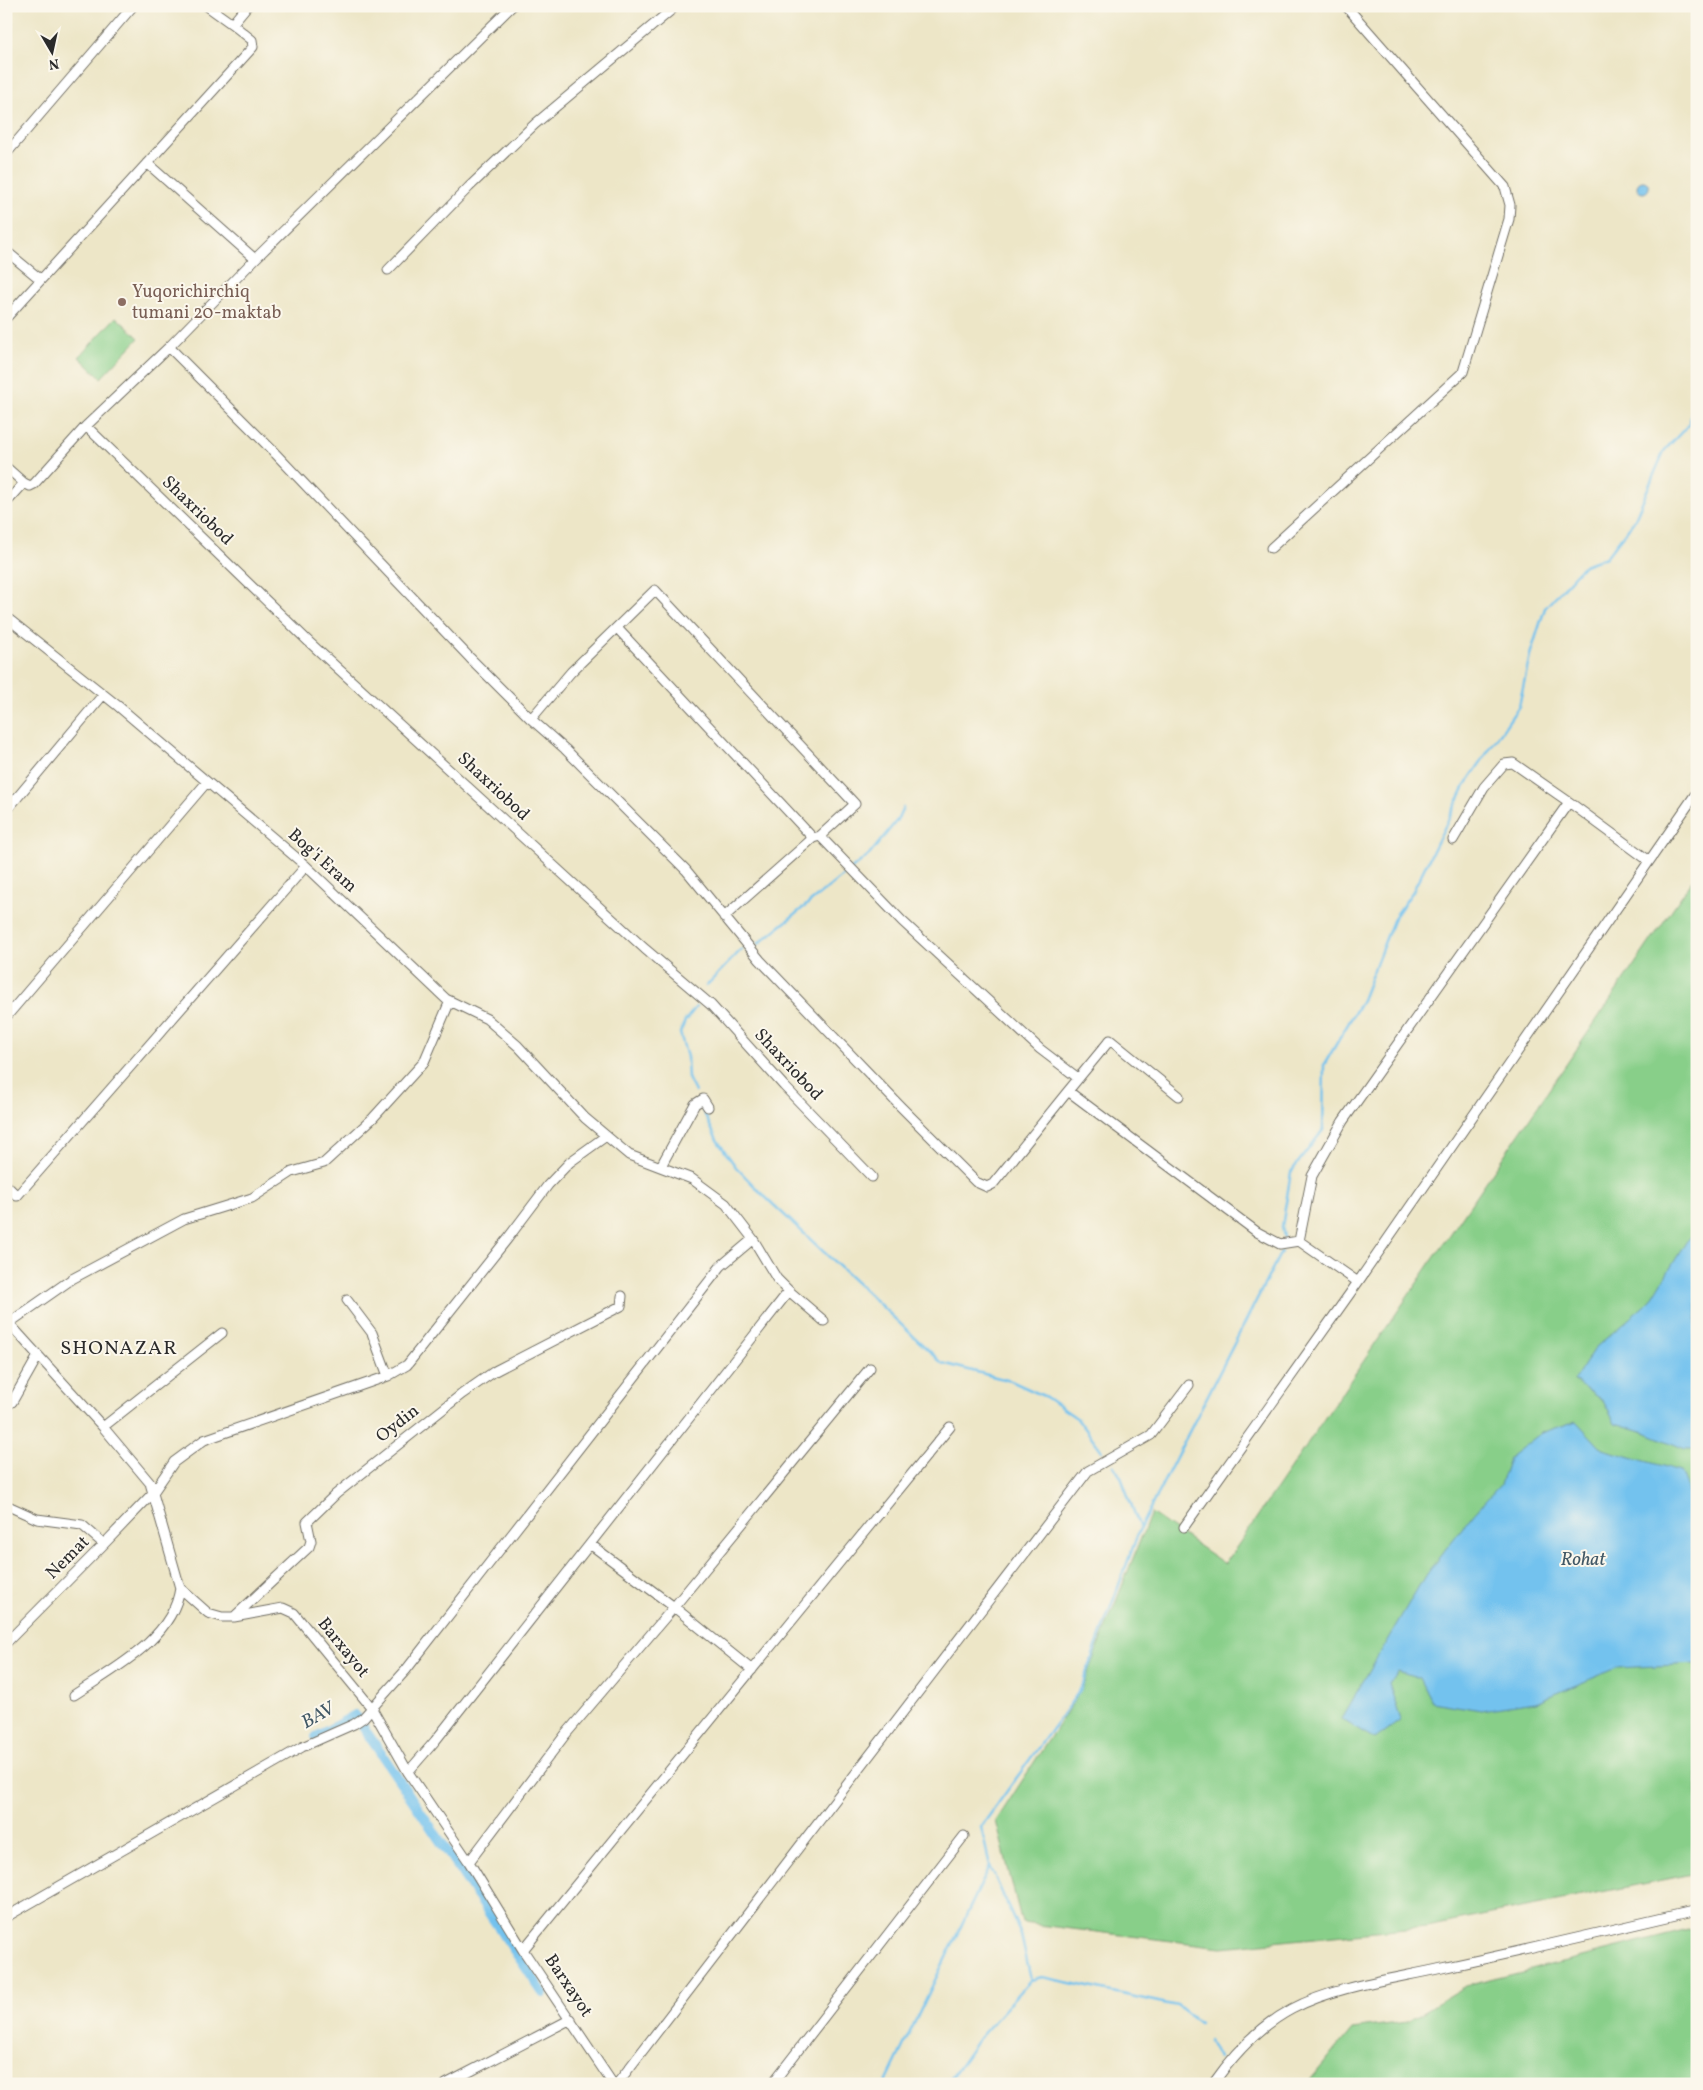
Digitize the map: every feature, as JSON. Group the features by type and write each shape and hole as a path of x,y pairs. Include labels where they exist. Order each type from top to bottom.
{"street":[{"path":"6,154 134,6"},
{"path":"6,318 253,47 252,40 207,6"},
{"path":"232,24 247,6"},
{"path":"6,467 24,483 30,486 34,484 86,426 169,347 255,259 512,6"},
{"path":"388,270 469,187 536,124 676,6"},
{"path":"1271,548 1462,372 1508,219 1510,204 1505,187 1346,6"},
{"path":"147,163 255,259"},
{"path":"6,251 40,279"},
{"path":"169,347 272,450 388,574 686,870 760,960 900,1106 980,1185 987,1187 993,1184 1110,1040 1179,1096"},
{"name":"Shaxriobod","path":"86,426 309,642 638,943 711,1005 784,1086 872,1177"},
{"path":"6,504 24,483"},
{"path":"531,718 571,672 655,590 855,804 724,917"},
{"name":"Bog'i Eram","path":"6,617 104,695 306,866 450,1001 487,1019 518,1046 585,1118 629,1155 692,1179 726,1204 753,1239 768,1266 789,1291 824,1321"},
{"path":"617,628 816,837 1040,1049 1078,1078"},
{"path":"6,811 104,695"},
{"path":"1453,840 1484,787 1504,764 1508,762 1513,763 1569,802 1648,860"},
{"path":"6,1017 206,782"},
{"path":"1184,1527 1358,1282 1648,860 1697,792"},
{"path":"1299,1241 1312,1176 1343,1121 1569,802"},
{"path":"6,1185 17,1196 306,866"},
{"path":"74,1695 142,1649 171,1616 179,1598 180,1588 150,1483 103,1427 8,1322 72,1279 184,1219 252,1198 292,1172 324,1163 373,1118 424,1062 450,1001"},
{"path":"1068,1091 1257,1232 1280,1244 1299,1241 1358,1282"},
{"path":"661,1166 695,1104 703,1099 708,1106"},
{"name":"Nemat","path":"6,1643 152,1494 174,1462 204,1440 388,1376 407,1365 548,1185 570,1162 606,1136"},
{"path":"6,1917 302,1748 354,1724 362,1718 406,1670 721,1266 753,1239"},
{"path":"408,1772 435,1741 789,1291"},
{"name":"Oydin","path":"234,1617 309,1547 311,1541 307,1522 336,1494 462,1394 495,1371 621,1306 622,1296"},
{"path":"347,1300 372,1333 388,1376"},
{"path":"103,1427 222,1333"},
{"path":"6,1406 12,1402 38,1356"},
{"path":"469,1862 565,1734 674,1607 870,1368"},
{"path":"617,2084 1088,1471 1151,1435 1189,1385"},
{"path":"523,1950 950,1427"},
{"path":"6,1505 37,1519 82,1525 104,1544"},
{"path":"590,1544 674,1607 752,1670"},
{"name":"Barxayot","path":"180,1588 208,1613 222,1617 234,1617 283,1608 294,1613 371,1707 408,1772 469,1862 523,1950 613,2084"},
{"path":"772,2084 964,1836"},
{"path":"1213,2084 1230,2059 1260,2032 1291,2009 1316,1999 1365,1985 1697,1910"},
{"path":"446,2084 571,2019"}],"green space":[{"path":"116,317 139,338 101,378 79,357"},
{"path":"1697,873 1697,1873 1426,1927 1222,1947 1022,1923 996,1821 1081,1690 1151,1513 1225,1564"},
{"path":"1697,1928 1697,2084 1307,2084 1352,2029 1406,2022 1466,1986"}],"water":[{"path":"1641,181 1645,181 1649,187 1645,193 1641,193 1637,189 1637,185"},
{"path":"1697,1230 1697,1449 1685,1449 1645,1432 1615,1423 1603,1401 1574,1381 1596,1347 1651,1300 1686,1242"},
{"name":"Rohat","path":"1576,1421 1602,1449 1681,1471 1697,1512 1697,1664 1617,1668 1536,1702 1481,1710 1432,1702 1420,1678 1398,1671 1389,1684 1401,1720 1375,1739 1341,1719 1426,1574 1474,1513 1500,1485 1509,1458 1541,1433"}],"waterway":[{"path":"1284,1237 1282,1227 1291,1172 1323,1130 1324,1065 1362,1000 1394,918 1413,891 1466,784 1519,706 1530,655 1545,608 1584,565 1606,557 1634,521 1664,451 1690,423 1694,393 1697,388"},
{"path":"758,944 870,854 898,819 903,808"},
{"path":"706,986 742,949"},
{"path":"695,1092 688,1078 687,1057 680,1033 685,1021 696,1007"},
{"path":"701,1107 717,1140 736,1167 761,1193 942,1363 1011,1381 1046,1397 1078,1419 1102,1451"},
{"path":"1031,1980 1021,1935 990,1866 981,1827 1080,1690 1140,1528 1281,1252"},
{"path":"1113,1465 1121,1477 1140,1528"},
{"name":"BAV","path":"316,1737 355,1715 543,1993"},
{"path":"885,2084 990,1866"},
{"path":"947,2084 980,2037 1031,1980 1042,1977 1177,2006 1199,2023"},
{"path":"1208,2039 1218,2058"}],"place":[{"name":"Yuqorichirchiq tumani 20-maktab","path":"122,302"}],"district":[{"name":"SHONAZAR","path":"119,1349"}]}
